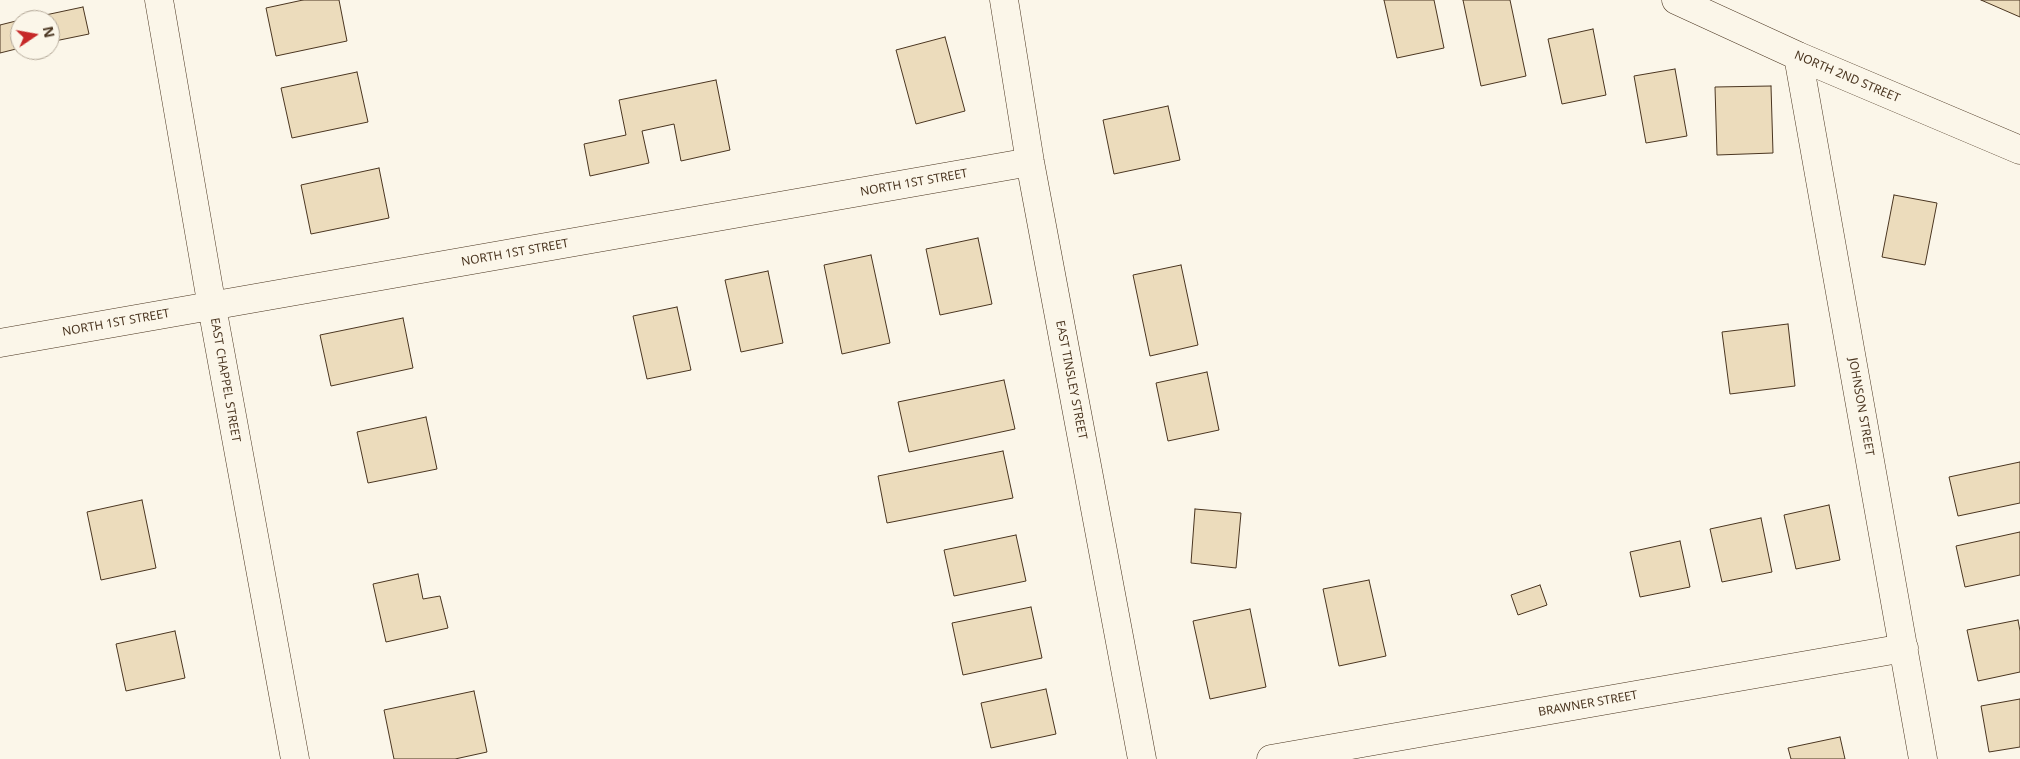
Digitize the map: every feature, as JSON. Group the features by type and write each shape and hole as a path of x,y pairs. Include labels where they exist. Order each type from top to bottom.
{"street":[{"name":"EAST CHAPPEL STREET","path":"159,0 212,307 294,759"},
{"name":"EAST TINSLEY STREET","path":"1004,0 1030,162 1142,759"},
{"name":"NORTH 2ND STREET","path":"1676,0 1798,56 2020,150"},
{"name":"JOHNSON STREET","path":"1798,56 1923,759"},
{"name":"NORTH 1ST STREET","path":"0,343 1030,162"},
{"name":"BRAWNER STREET","path":"1271,759 1904,648"}],"building":[{"path":"303,0 339,0 347,41 276,56 266,8"},
{"path":"1384,0 1434,0 1444,48 1397,58"},
{"path":"1463,0 1510,0 1526,76 1481,86"},
{"path":"1981,0 2020,0 2020,17"},
{"path":"83,7 89,34 60,40 60,12"},
{"path":"10,22 10,50 0,53 0,25"},
{"path":"1593,29 1606,95 1562,104 1548,39"},
{"path":"945,37 965,111 916,124 896,50"},
{"path":"1675,69 1687,136 1646,143 1634,76"},
{"path":"357,72 368,122 292,138 281,88"},
{"path":"716,80 730,150 681,161 674,124 642,131 649,163 590,176 584,144 626,135 619,100"},
{"path":"1771,86 1773,153 1717,155 1715,87"},
{"path":"1168,106 1180,160 1114,174 1103,120"},
{"path":"379,168 389,218 311,234 301,185"},
{"path":"1894,195 1937,203 1925,265 1882,257"},
{"path":"978,238 992,304 940,315 926,249"},
{"path":"871,255 890,343 842,354 824,265"},
{"path":"1181,265 1198,345 1150,356 1133,275"},
{"path":"768,271 783,343 741,352 725,280"},
{"path":"677,307 691,370 647,379 633,316"},
{"path":"403,318 413,368 331,386 320,335"},
{"path":"1788,324 1795,386 1730,394 1722,332"},
{"path":"1207,372 1219,430 1168,441 1156,383"},
{"path":"1004,380 1015,429 909,452 898,402"},
{"path":"426,417 437,469 368,483 357,432"},
{"path":"1003,451 1013,498 887,523 878,476"},
{"path":"2020,462 2020,503 1958,516 1949,477"},
{"path":"142,500 156,568 101,580 87,512"},
{"path":"1829,505 1840,560 1796,569 1784,515"},
{"path":"1195,509 1241,513 1236,568 1191,563"},
{"path":"1761,518 1772,572 1722,582 1710,529"},
{"path":"2020,532 2020,575 1965,587 1956,546"},
{"path":"1016,535 1026,581 954,596 944,550"},
{"path":"1680,541 1690,587 1640,597 1630,552"},
{"path":"418,574 423,599 440,596 448,628 386,642 373,584"},
{"path":"1369,580 1386,656 1339,666 1323,589"},
{"path":"1540,585 1547,605 1518,615 1511,595"},
{"path":"1031,607 1042,658 963,675 952,623"},
{"path":"1250,609 1266,687 1210,699 1193,621"},
{"path":"2018,620 2020,631 2020,672 1978,681 1967,630"},
{"path":"175,631 185,678 126,691 116,644"},
{"path":"1046,689 1056,734 991,748 981,703"},
{"path":"474,691 487,752 455,759 394,759 384,710"},
{"path":"2020,699 2020,747 1989,752 1981,706"},
{"path":"1840,737 1845,759 1791,759 1788,748"}]}
